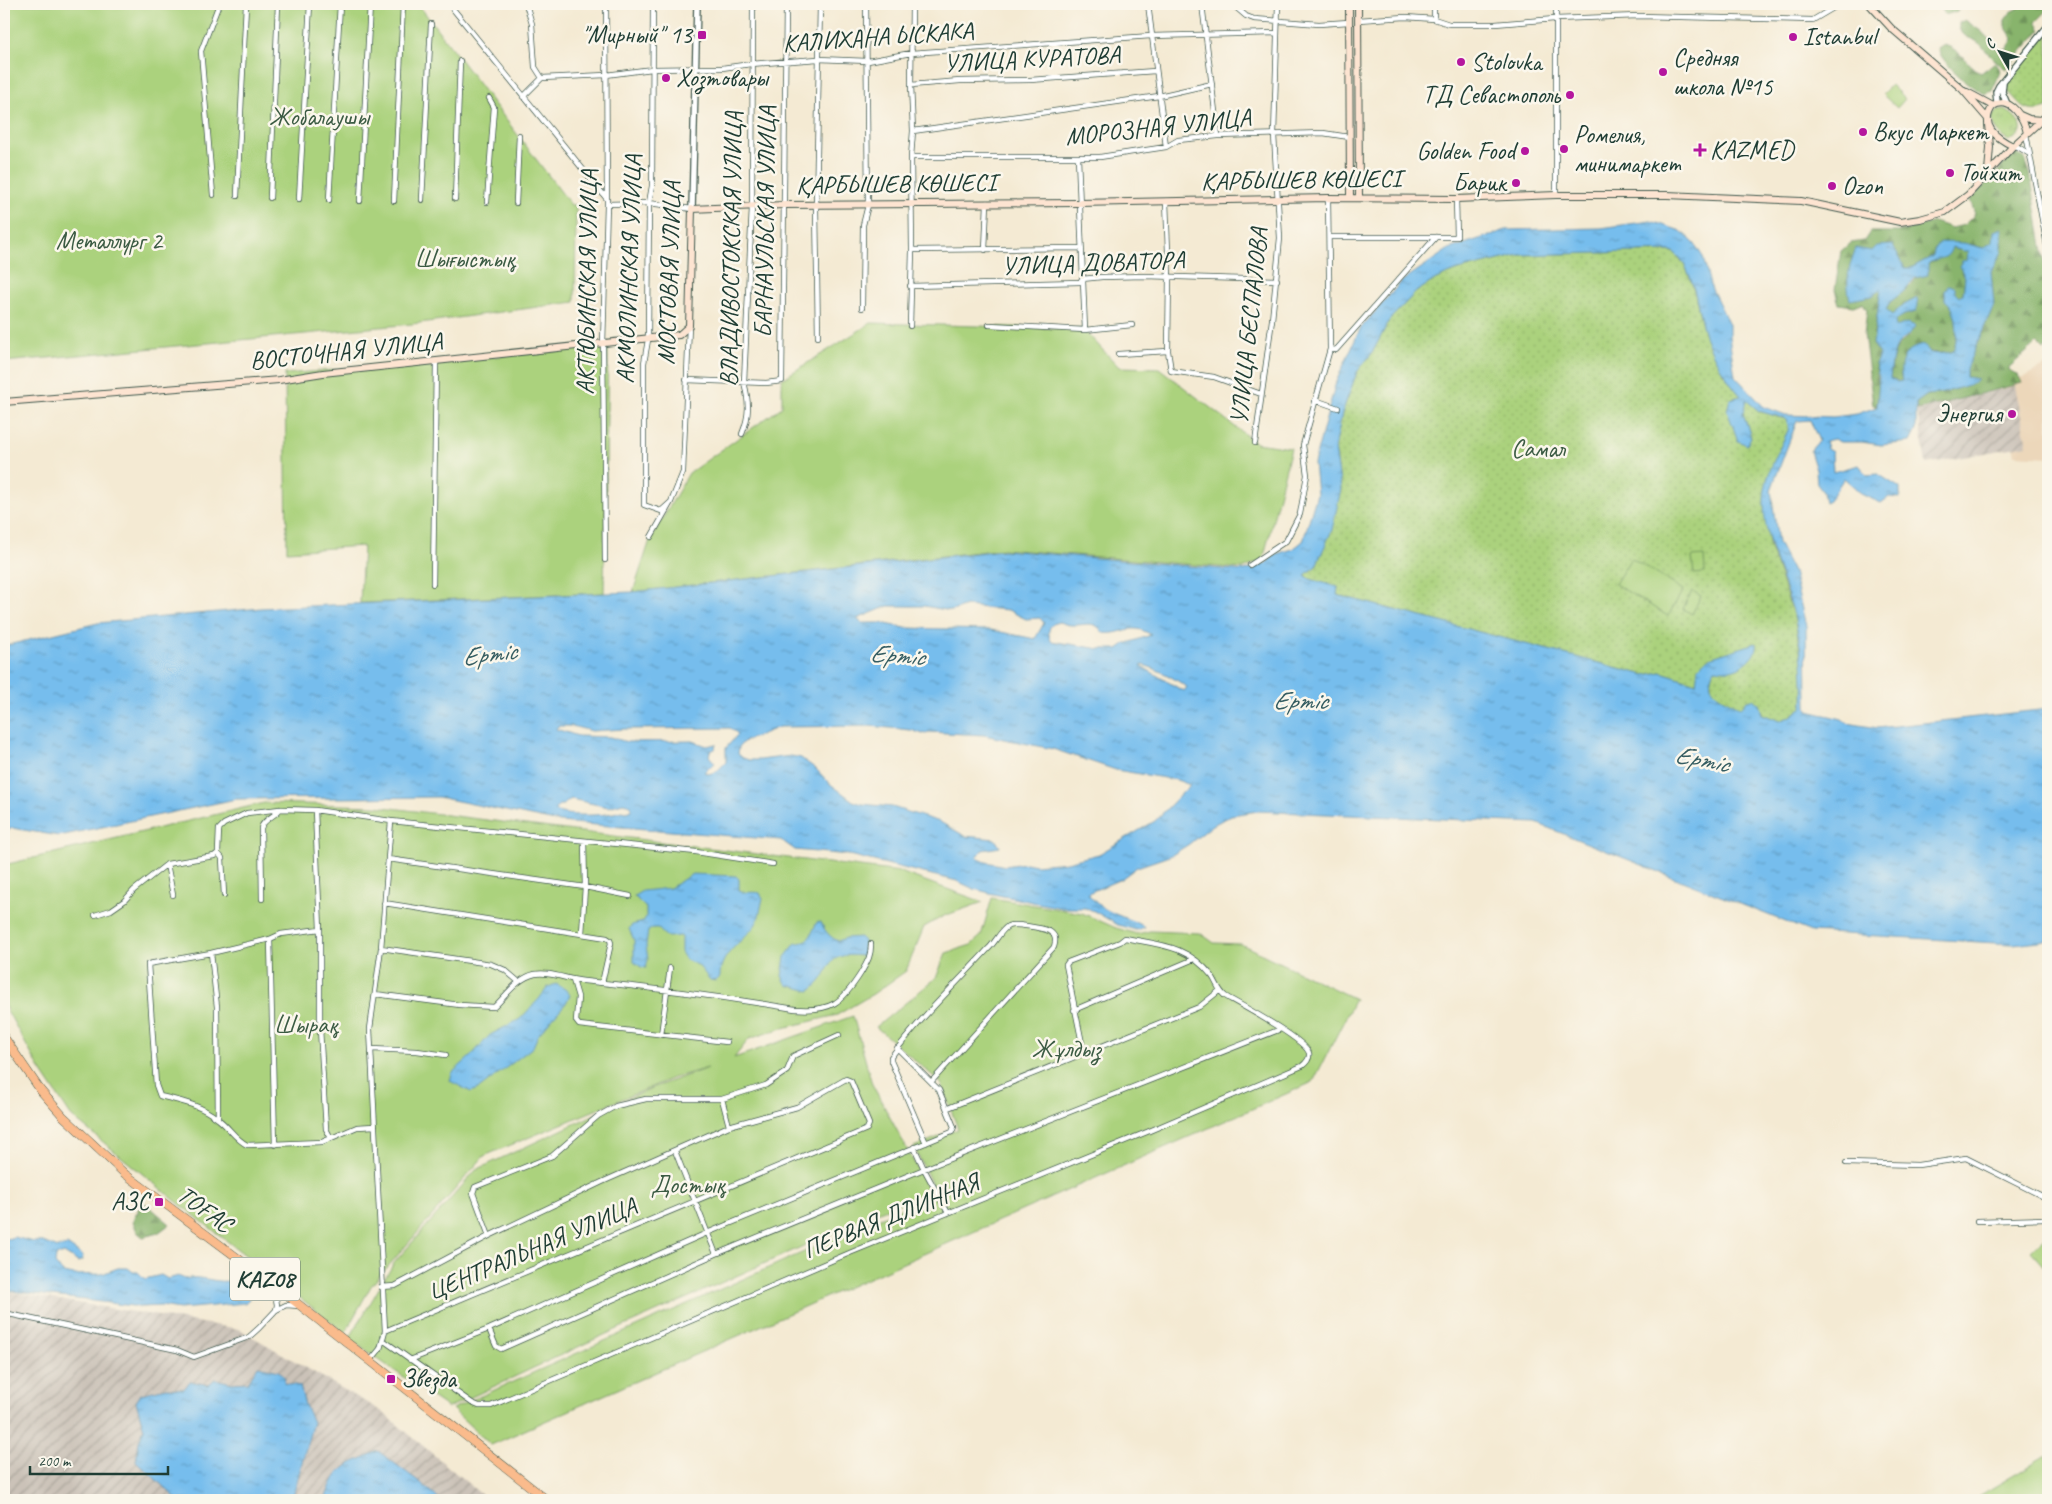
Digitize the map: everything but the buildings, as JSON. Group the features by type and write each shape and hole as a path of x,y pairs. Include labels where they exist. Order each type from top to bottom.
{"highway":[{"name":"ТОҒАС","path":"4,1037 41,1091 63,1116 125,1174 274,1285 547,1500"}],"main road":[{"path":"1349,4 1350,197"},
{"path":"1358,4 1359,198"},
{"path":"1869,4 1891,28 1962,89 1998,137 2013,146"},
{"path":"1348,22 1358,20"},
{"path":"1962,89 1995,105 2008,104 2020,115 2029,119 2042,120"},
{"path":"1988,172 1990,147 1987,120 1995,105"},
{"name":"ҚАРБЫШЕВ КӨШЕСІ","path":"692,209 784,205 1079,203 1350,197 1456,199 1556,195 1667,196 1801,201 1900,222 1945,212 1968,195 2013,146 2048,114"},
{"path":"2020,115 2026,134"},
{"name":"МОСТОВАЯ УЛИЦА","path":"689,326 692,209"},
{"name":"ВОСТОЧНАЯ УЛИЦА","path":"4,402 279,380 323,373 648,340 679,335 689,326"}],"street":[{"path":"213,196 201,51 219,4"},
{"path":"237,196 246,4"},
{"path":"270,198 278,4"},
{"path":"300,199 310,4"},
{"path":"330,200 340,4"},
{"path":"360,201 370,4"},
{"path":"394,201 403,4"},
{"path":"449,4 607,202 648,203 692,209"},
{"path":"523,97 542,78 535,68 532,24 526,4"},
{"name":"АКТЮБИНСКАЯ УЛИЦА","path":"605,560 603,344 607,202 606,4"},
{"name":"АКМОЛИНСКАЯ УЛИЦА","path":"652,4 652,186 648,203 648,340 644,363 644,505 661,511 671,502"},
{"name":"МОСТОВАЯ УЛИЦА","path":"692,209 697,4"},
{"name":"ВЛАДИВОСТОКСКАЯ УЛИЦА","path":"742,434 748,418 747,393 744,382 752,207 751,64 753,4"},
{"name":"БАРНАУЛЬСКАЯ УЛИЦА","path":"744,382 782,381 786,4"},
{"path":"818,337 816,206 820,4"},
{"path":"862,308 863,225 868,205 866,4"},
{"name":"УЛИЦА КУРАТОВА","path":"910,326 912,250 911,157 913,131 911,85 912,4"},
{"path":"1148,4 1166,147"},
{"path":"1202,4 1218,136"},
{"path":"1232,4 1254,20 1319,24 1348,22"},
{"name":"УЛИЦА БЕСПАЛОВА","path":"1255,443 1277,280 1280,238 1274,135 1278,4"},
{"path":"1434,4 1434,19"},
{"path":"1556,4 1556,195"},
{"path":"1358,20 1406,16 1434,19 1449,24 1495,24 1556,19 1639,16 1813,20 1840,4"},
{"path":"422,200 431,24"},
{"path":"1995,105 1996,92 2004,78 2048,26"},
{"name":"КАЛИХАНА ЫСКАКА","path":"542,78 606,75 652,69 722,68 818,59 868,61 911,53 1152,36 1277,33"},
{"path":"455,199 460,61"},
{"name":"УЛИЦА КУРАТОВА","path":"911,85 960,81 1030,80 1155,71"},
{"path":"2004,78 2002,92 2008,104"},
{"path":"913,131 1159,96 1212,84"},
{"path":"487,202 494,107 489,98"},
{"name":"МОРОЗНАЯ УЛИЦА","path":"911,157 1100,157 1166,147 1178,140 1218,136 1324,133 1349,137"},
{"path":"2026,134 2048,251"},
{"path":"516,203 519,136"},
{"path":"2013,146 2029,154"},
{"path":"1078,157 1084,330"},
{"path":"1250,565 1286,541 1300,514 1307,475 1302,446 1330,349 1328,198"},
{"path":"1329,237 1457,237 1456,199"},
{"path":"1166,201 1169,277 1168,351 1171,371 1214,377 1261,394"},
{"path":"985,250 987,203"},
{"path":"1330,349 1336,350 1436,237"},
{"path":"912,250 1080,248"},
{"name":"УЛИЦА ДОВАТОРА","path":"910,286 1071,283 1080,282 1082,279 1109,277 1277,280"},
{"path":"989,325 1084,330 1132,326"},
{"name":"МОСТОВАЯ УЛИЦА","path":"651,537 671,502 683,472 689,326"},
{"path":"1118,354 1168,351"},
{"path":"433,584 436,362"},
{"path":"686,380 744,382"},
{"path":"1315,400 1338,408"},
{"path":"262,899 262,828 266,820 280,809"},
{"path":"224,895 222,858 218,853 219,829 224,824 247,813 280,809 315,810 391,821 696,852 773,864"},
{"path":"315,810 320,929 320,1029 326,1129 331,1138"},
{"path":"370,1361 380,1348 385,1331 381,1287 370,1029 381,948 391,821"},
{"path":"582,933 585,887 584,841"},
{"path":"95,915 111,910 124,901 134,890 167,864 214,856 218,853"},
{"path":"388,859 585,887 630,896"},
{"path":"167,864 173,894"},
{"path":"384,903 582,933 610,940 611,943 602,983"},
{"path":"926,1142 891,1061 891,1057 921,1019 990,947 1006,927 1010,925 1030,926 1048,931 1054,935 1056,941 1054,947 932,1081"},
{"path":"320,929 281,934 270,939 211,953 148,964 156,1085 160,1096 195,1104 218,1119 239,1141 247,1145 322,1142 357,1127 375,1126"},
{"path":"1084,1053 1066,965 1068,962 1120,942 1124,938 1169,946 1184,951 1213,977 1219,991 1281,1029"},
{"path":"270,939 275,1145"},
{"path":"375,994 460,1005 494,1007 519,982 534,974 543,974 573,980 667,989 794,1010 815,1011 839,1001 853,986 871,955 871,944"},
{"path":"381,948 492,964 505,970 519,982"},
{"path":"211,953 217,1007 218,1119"},
{"path":"1074,1010 1194,959"},
{"path":"661,1035 670,968"},
{"path":"573,980 578,997 576,1021 579,1025 726,1042"},
{"path":"948,1108 1199,1007 1219,991"},
{"path":"489,1329 496,1346 501,1349 716,1254 1281,1029"},
{"name":"ПЕРВАЯ ДЛИННАЯ","path":"410,1360 472,1403 491,1406 1302,1066 1306,1063 1309,1052 1281,1029"},
{"path":"489,1236 473,1192 475,1187 552,1156 598,1116 616,1106 646,1099 722,1099 766,1085 787,1071 793,1056 839,1035"},
{"path":"371,1048 446,1055"},
{"path":"383,1340 410,1360 489,1329 707,1233 952,1132 954,1127 948,1108 939,1090 897,1048"},
{"name":"ЦЕНТРАЛЬНАЯ УЛИЦА","path":"385,1331 867,1129 869,1124 851,1081 846,1079 797,1107 729,1126"},
{"path":"381,1287 395,1286 489,1236 602,1182 729,1126 722,1099"},
{"path":"914,1147 924,1170 948,1213"},
{"path":"675,1151 716,1254"},
{"path":"1846,1163 1918,1165 1966,1158 2048,1199"},
{"path":"1977,1221 2048,1219"},
{"path":"274,1285 276,1310"},
{"path":"4,1313 177,1350 194,1357 248,1337 260,1328 276,1310 286,1305 301,1306"}],"shaded area":[{"path":"2048,364 2048,457 2015,455 2000,383 2026,376"},
{"path":"2015,386 2027,445 1926,464 1917,410"},
{"path":"4,1291 239,1329 381,1411 488,1500 4,1500"}],"green space":[{"path":"4,4 418,4 571,205 576,205 575,302 412,324 4,362"},
{"path":"1937,4 1956,4 1958,11 1945,15"},
{"path":"2018,4 2048,4 2048,10 2036,22 2041,30 2006,69 1979,43 1962,33 1959,29 1959,23 1965,20 1982,32 1998,49 2007,49 2013,39 2005,26 2005,20 2011,12 2019,8"},
{"path":"2048,30 2048,108 2039,110 2027,109 2005,89 2008,78"},
{"path":"1944,45 1959,53 1981,73 1995,62 2001,71 1992,91 1986,94 1973,87 1958,75 1945,61 1938,49"},
{"path":"1891,85 1905,99 1897,108 1882,94"},
{"path":"2005,110 2019,121 2021,126 2019,134 2008,141 1996,130 1993,123 1993,115 1998,111"},
{"path":"2016,152 2025,159 2030,173 2048,283 2048,347 2044,350 2037,343 2007,369 2018,375 2022,383 1917,410 1916,403 1927,395 1943,393 1978,379 1966,377 1966,369 1994,305 1991,271 2002,252 1993,236 1994,242 1983,248 1973,245 1935,247 1933,256 1911,268 1905,268 1899,260 1850,299 1872,296 1881,288 1873,344 1880,354 1875,364 1879,386 1877,407 1873,405 1864,334 1867,310 1863,303 1853,306 1839,304 1835,290 1841,251 1851,243 1864,241 1870,232 1900,232 1934,222 1952,228 1964,225 1975,214 1970,200"},
{"path":"1952,247 1968,252 1969,255 1961,272 1965,277 1963,294 1959,297 1955,293 1945,290 1945,299 1950,304 1955,316 1956,338 1954,351 1936,353 1930,352 1928,349 1900,372 1902,380 1900,382 1890,379 1894,354 1900,344 1910,335 1896,327 1894,321 1904,315 1915,312 1917,299 1902,306 1892,316 1886,310 1890,302 1911,285 1928,264"},
{"name":"Самал","path":"1672,251 1680,258 1690,278 1712,352 1730,383 1741,396 1730,399 1751,437 1743,413 1745,399 1759,411 1786,419 1789,428 1767,480 1769,545 1795,620 1804,673 1803,707 1780,721 1762,714 1759,704 1741,708 1721,698 1713,689 1711,677 1714,669 1731,670 1709,658 1696,683 1661,672 1645,675 1337,595 1338,587 1310,579 1305,574 1316,566 1341,489 1335,448 1342,413 1357,372 1372,353 1390,319 1416,292 1436,279 1458,270 1519,255"},
{"path":"871,323 1083,329 1119,367 1159,368 1256,443 1291,448 1263,560 1243,569 1003,549 633,592 650,540 689,473 782,407 782,379"},
{"path":"608,347 604,593 360,603 363,546 287,551 285,374"},
{"path":"1704,556 1705,573 1694,574 1692,557"},
{"path":"1631,558 1683,590 1668,616 1615,584"},
{"path":"1692,591 1701,596 1692,614 1683,609"},
{"name":"Шырақ","path":"264,803 375,806 900,872 983,902 944,916 924,927 906,971 873,994 837,1015 779,1029 749,1039 734,1058 853,1016 872,1084 929,1190 593,1340 448,1408 349,1339 394,1263 476,1170 649,1089 708,1068 673,1078 484,1156 371,1286 345,1333 177,1202 71,1116 38,1066 4,1005 4,865"},
{"name":"Жұлдыз","path":"992,898 1082,913 1116,928 1137,934 1150,931 1200,933 1214,943 1241,944 1355,999 1313,1082 491,1445 452,1409 936,1193 914,1147 958,1129 941,1083 876,1027 936,978 946,953 971,945 981,936"},
{"path":"145,1203 170,1224 158,1233 143,1237 137,1232 133,1221 136,1213 138,1213 138,1209"},
{"path":"2048,1235 2048,1270 2031,1251"},
{"path":"2048,1455 2048,1500 1972,1500"}],"water":[{"name":"Ертіс","path":"1651,221 1681,231 1694,243 1703,257 1710,285 1729,324 1735,376 1764,407 1786,415 1833,417 1857,414 1877,407 1879,377 1875,364 1880,354 1873,344 1881,289 1872,296 1850,300 1848,274 1856,248 1872,251 1877,246 1893,245 1905,268 1911,268 1933,256 1935,247 1941,242 1964,243 1983,248 1993,242 1994,231 2002,228 2002,252 1991,271 1994,305 1966,369 1966,377 1978,379 1975,383 1943,393 1927,395 1916,403 1916,430 1910,442 1881,445 1862,442 1840,442 1834,439 1825,441 1827,449 1832,452 1833,472 1859,465 1867,475 1878,474 1900,488 1900,498 1889,497 1881,503 1863,495 1844,478 1829,501 1825,503 1823,492 1817,484 1816,470 1810,451 1819,441 1810,420 1797,421 1771,490 1778,543 1793,572 1806,626 1808,711 1842,719 1847,723 1878,728 2048,709 2048,940 2013,944 1811,932 1536,823 1258,811 1231,815 1213,825 1172,855 1137,867 1121,879 1088,893 1093,900 1106,910 1145,927 1136,930 1118,925 1085,908 1062,908 998,895 974,889 957,881 849,855 795,850 781,840 560,822 438,797 236,799 59,836 12,828 4,833 4,646 98,623 261,608 632,592 1003,550 1245,571 1265,564 1276,554 1293,549 1303,541 1317,494 1314,463 1336,382 1360,329 1402,281 1449,249 1506,230 1601,228","holes":["1952,247 1968,252 1967,260 1962,261 1959,266 1965,277 1963,294 1959,297 1955,293 1955,287 1949,285 1945,290 1945,300 1950,304 1955,316 1956,338 1954,351 1934,353 1929,352 1924,345 1912,349 1907,353 1902,362 1902,381 1897,382 1890,379 1895,351 1901,341 1916,326 1907,323 1896,327 1895,321 1904,315 1915,312 1918,306 1917,298 1902,306 1892,315 1886,310 1890,302 1903,292 1915,278 1928,275 1928,264 1948,255","1672,251 1680,258 1686,267 1694,290 1708,344 1725,375 1741,396 1730,399 1727,410 1738,441 1747,445 1751,437 1743,413 1746,400 1759,411 1786,419 1789,428 1769,474 1764,494 1764,503 1771,548 1791,605 1797,631 1802,664 1803,707 1780,721 1762,714 1759,704 1753,699 1747,700 1741,708 1716,694 1711,684 1714,669 1730,670 1740,667 1752,657 1755,652 1756,643 1709,658 1698,668 1696,683 1661,672 1645,675 1337,595 1338,587 1310,579 1305,575 1316,566 1332,530 1341,489 1335,448 1342,413 1357,372 1372,353 1390,319 1416,292 1436,279 1458,270 1519,255","888,606 924,606 952,611 966,606 1008,610 1026,619 1040,618 1044,623 1035,639 991,630 906,628 881,623 862,623 857,619","1059,622 1070,625 1089,624 1096,626 1103,633 1138,629 1151,635 1125,644 1118,649 1100,649 1051,641 1049,629","1141,666 1160,671 1171,677 1187,687 1184,691","558,726 572,726 591,731 730,728 738,734 726,748 726,762 716,772 708,774 704,772 715,763 709,756 710,751 715,749 716,744 707,746 693,741 627,742 610,737 578,736 556,729","870,726 911,730 923,734 929,732 984,735 1053,749 1116,770 1177,780 1190,785 1155,821 1099,854 1067,862 1036,865 1026,863 1005,866 977,858 982,850 1000,847 995,839 965,836 940,822 892,807 862,804 853,801 801,758 791,756 760,760 743,758 738,754 739,747 743,742 779,727","571,799 608,807 623,803 631,805 631,810 607,814 578,815 555,811 559,805 563,805"]},
{"path":"692,874 736,876 739,879 739,891 760,893 763,898 757,922 728,954 721,968 720,977 716,981 710,980 698,965 686,960 681,952 681,936 666,936 658,928 648,931 646,946 648,959 646,968 634,962 634,940 629,929 632,925 643,922 646,917 646,908 634,896 642,891 670,888"},
{"path":"817,922 821,922 828,934 838,941 846,938 860,937 864,941 863,956 849,955 834,960 818,984 810,991 787,985 782,976 785,957 796,943 801,943 808,939"},
{"path":"556,984 565,989 570,995 566,1003 538,1035 533,1047 480,1088 471,1092 450,1081 452,1073 490,1035 520,1019 548,987"},
{"path":"14,1237 33,1242 43,1242 58,1248 67,1245 83,1256 82,1260 78,1262 64,1253 56,1256 55,1264 63,1273 74,1275 102,1274 118,1268 128,1268 133,1272 138,1272 145,1279 161,1275 168,1279 178,1276 185,1279 234,1280 248,1293 249,1299 245,1303 180,1309 161,1306 141,1307 4,1290 4,1240"},
{"path":"258,1366 279,1371 285,1378 284,1383 300,1386 305,1405 313,1422 292,1500 178,1500 136,1461 139,1441 144,1429 136,1402 141,1394 166,1388 184,1389 190,1381 208,1385 215,1379 232,1383 248,1382"},
{"path":"378,1451 421,1483 440,1500 325,1500 334,1479 344,1468"}],"place":[{"name":"\"Мирный\" 13","path":"702,35"},
{"name":"Istanbul","path":"1793,37"},
{"name":"Stolovka","path":"1461,62"},
{"name":"Средняя школа №15","path":"1663,72"},
{"name":"Хозтовары","path":"666,78"},
{"name":"ТД Севастополь","path":"1570,95"},
{"name":"Вкус Маркет","path":"1863,132"},
{"name":"Ромелия, минимаркет","path":"1564,149"},
{"name":"KAZMED","path":"1700,150"},
{"name":"Golden Food","path":"1525,151"},
{"name":"Тойхит","path":"1950,173"},
{"name":"Барик","path":"1516,183"},
{"name":"Ozon","path":"1832,186"},
{"name":"Энергия","path":"2012,414"},
{"name":"АЗС","path":"159,1202"},
{"name":"Звезда","path":"391,1379"}],"park label":[{"name":"Жобалаушы","path":"319,117"},
{"name":"Металлург 2","path":"109,241"},
{"name":"Шығыстық","path":"465,259"},
{"name":"Достық","path":"688,1185"}]}
